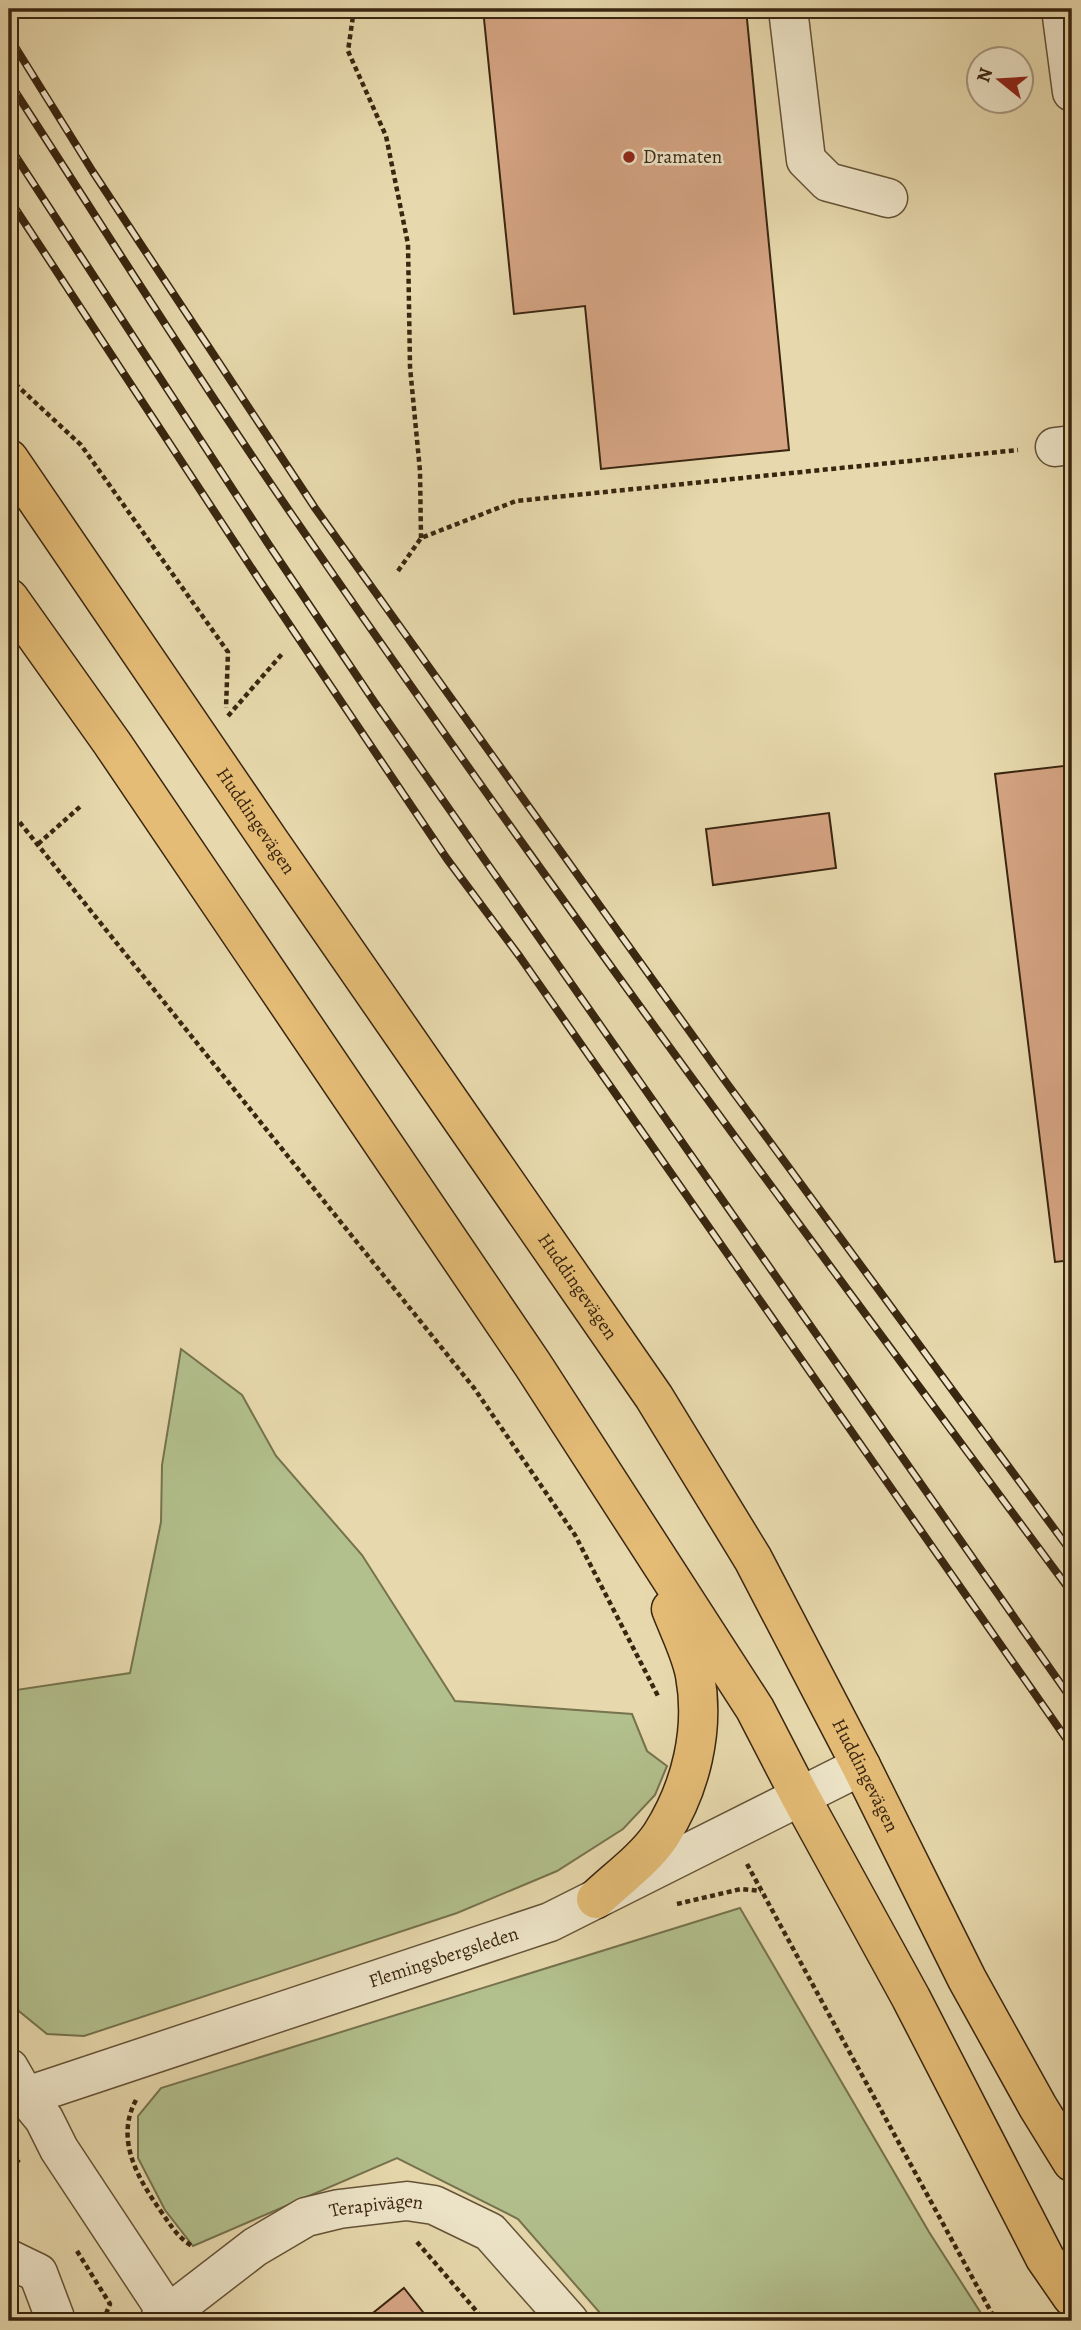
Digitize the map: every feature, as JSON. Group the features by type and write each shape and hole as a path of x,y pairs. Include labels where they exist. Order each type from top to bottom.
{"main road":[{"name":"Huddingevägen","path":"9,459 654,1397 753,1559 861,1766 967,1979 1038,2107 1072,2162"},
{"path":"9,598 111,743 533,1365 755,1709 800,1797 911,1998 1045,2258 1072,2297"},
{"path":"596,1899 635,1863 660,1835 682,1792 697,1744 699,1716 695,1673 643,1539"}],"street":[{"path":"788,9 806,160 828,183 888,198"},
{"path":"1061,9 1072,92"},
{"name":"Flemingsbergsleden","path":"14,2089 550,1922 861,1766"},
{"name":"Terapivägen","path":"14,2089 44,2119 163,2317 254,2247 306,2217 339,2209 407,2201 434,2206 490,2232 569,2321"},
{"path":"9,2259 38,2273 54,2321"}],"path":[{"path":"354,9 348,51 386,136 408,244 410,367 420,471 421,538"},
{"path":"9,379 81,445 228,652 225,719 282,654"},
{"path":"398,571 421,538 516,501 1063,446"},
{"path":"37,844 82,805"},
{"path":"10,812 474,1388 575,1535 664,1708"},
{"path":"753,1875 996,2321"},
{"path":"144,2091 135,2101 127,2124 129,2156 143,2186 179,2238 198,2250"},
{"path":"9,2154 25,2168"},
{"path":"407,2201 405,2229 485,2321"},
{"path":"75,2248 110,2304 103,2321"}],"green space":[{"path":"181,1349 242,1395 276,1456 362,1555 455,1701 632,1714 647,1751 667,1766 655,1795 623,1829 557,1871 457,1913 84,2036 47,2034 9,2003 9,1691 130,1673 161,1522 162,1465"},
{"path":"740,1908 929,2232 986,2321 607,2321 518,2219 397,2158 193,2246 165,2210 138,2158 138,2116 161,2088"}],"building":[{"name":"Dramaten","path":"483,9 746,9 789,450 601,469 585,306 514,314"},
{"path":"1072,765 1072,1260 1055,1262 995,774"},
{"path":"829,813 836,868 713,885 706,829"},
{"path":"404,2288 430,2321 363,2321"},
{"path":"9,2306 21,2321 9,2321"}],"railway":[{"path":"9,37 93,172 315,508 723,1078 1072,1553"},
{"path":"9,82 225,415 393,660 681,1062 1072,1593"},
{"path":"9,146 375,703 1072,1700"},
{"path":"9,199 447,859 520,957 1072,1747"}],"place":[{"name":"Dramaten","path":"629,157"}]}
